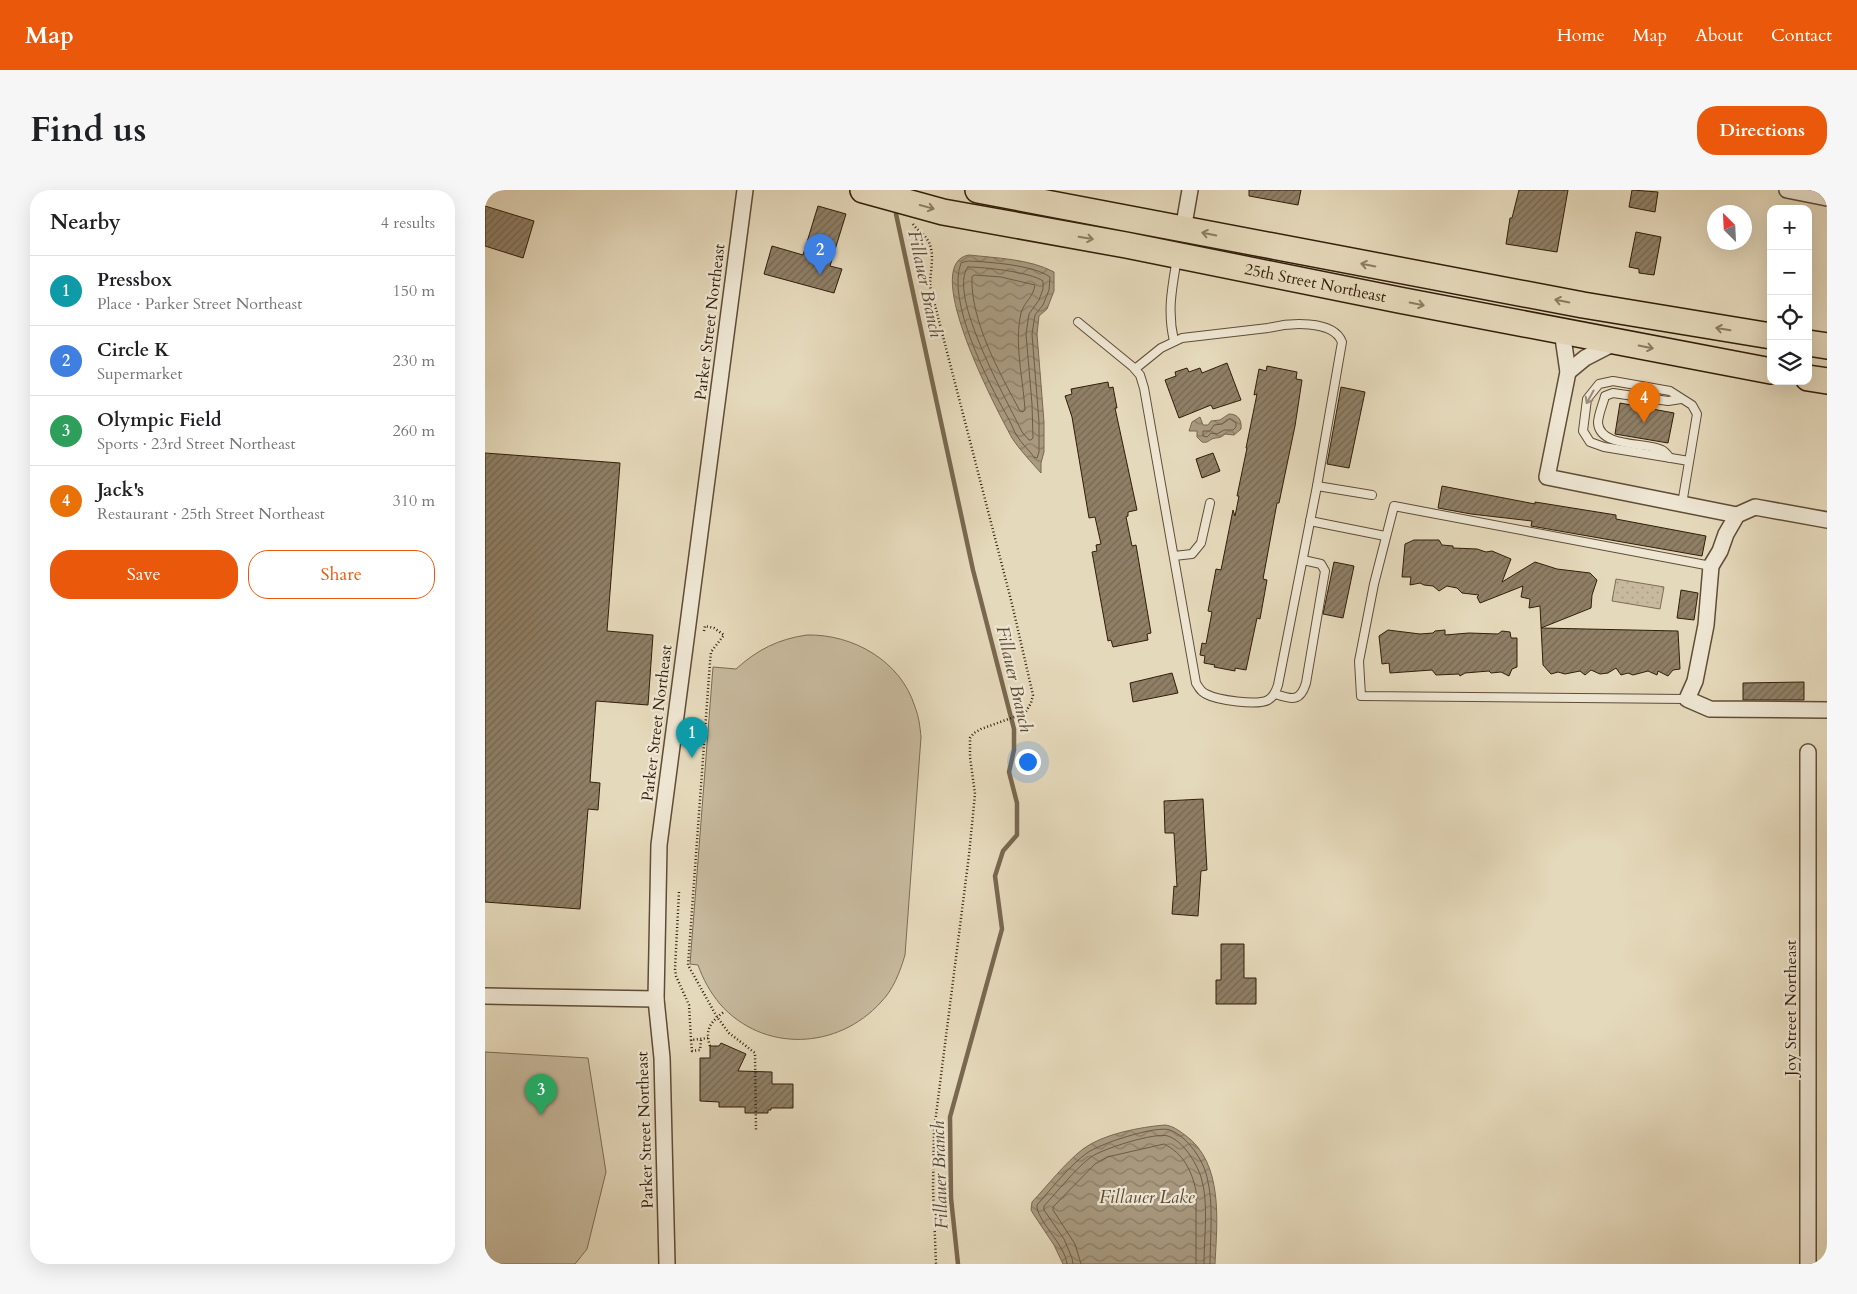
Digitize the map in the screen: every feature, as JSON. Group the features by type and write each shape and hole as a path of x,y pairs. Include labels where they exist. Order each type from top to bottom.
{"highway":[{"name":"25th Street Northeast","path":"863,190 943,212 1767,370"},
{"name":"25th Street Northeast","path":"978,190 1583,305 1767,335"},
{"path":"1812,344 1827,346"},
{"path":"1812,379 1827,381"}],"street":[{"name":"Parker Street Northeast","path":"667,1264 662,1058 656,999 659,845 745,190"},
{"path":"1183,230 1190,190"},
{"path":"1787,190 1827,198"},
{"path":"1562,331 1569,372 1547,477 1737,515 1755,507 1827,520"},
{"path":"1569,372 1585,358 1617,341"},
{"path":"1737,515 1726,534 1721,552 1711,566 1706,625 1695,681 1687,699 1710,709 1827,710"},
{"name":"Joy Street Northeast","path":"1808,752 1808,1264"},
{"path":"485,996 656,999"}],"lane":[{"path":"1173,341 1169,309 1177,256"},
{"path":"1078,322 1114,350 1140,375 1150,411 1193,674 1200,690 1214,698 1253,702 1268,700 1275,694 1279,685 1342,342 1336,332 1323,327 1291,324 1183,338 1161,348 1135,369"},
{"path":"1682,504 1697,414 1692,405 1669,391 1613,381 1599,384 1587,399 1583,431 1590,442 1604,447 1689,460"},
{"path":"1670,458 1663,450 1606,437 1600,431 1598,422 1605,396 1613,393 1667,401 1681,399"},
{"path":"1317,486 1372,494"},
{"path":"1175,556 1192,554 1201,543 1210,503"},
{"path":"1687,699 1361,696 1359,661 1385,536 1394,506 1711,566"},
{"path":"1310,521 1385,536"},
{"path":"1275,694 1295,699 1303,692 1306,683 1325,571 1321,564 1303,560"}],"path":[{"path":"913,224 930,245 932,265 930,286 1033,695 1025,713 981,729 970,738 974,802 969,855 937,1100 933,1148 937,1264"},
{"path":"703,632 705,626 714,628 723,635 711,652 687,965 717,1017 729,1033 755,1053 756,1130"},
{"path":"691,733 689,742 691,749"},
{"path":"679,892 676,976 689,1005 692,1051 696,1052 699,1050 701,1040"},
{"path":"710,1046 708,1038 709,1027 725,1011"},
{"path":"691,1040 708,1038"}],"shaded area":[{"path":"1616,579 1664,587 1660,609 1612,601"},
{"path":"807,635 841,639 858,645 873,653 887,664 899,676 908,691 917,714 921,737 905,955 898,974 893,986 885,997 863,1018 844,1029 823,1037 801,1039 779,1038 757,1031 737,1020 713,995 698,965 690,964 713,667 736,669 752,656 769,646 787,639"},
{"path":"485,1052 588,1058 606,1172 587,1249 575,1264 485,1264"}],"water":[{"path":"969,255 1034,264 1054,272 1054,291 1047,309 1039,316 1037,334 1044,422 1044,452 1041,473 1012,438 979,372 966,340 952,284 956,264"},
{"path":"1229,414 1237,416 1241,423 1241,429 1234,435 1225,434 1207,442 1202,442 1197,437 1197,431 1189,431 1192,422 1200,417 1203,425 1208,425 1211,421 1220,420"},
{"name":"Fillauer Lake","path":"1165,1125 1173,1127 1185,1135 1198,1147 1212,1177 1217,1212 1215,1264 1063,1264 1054,1245 1031,1210 1032,1202 1070,1161 1091,1144 1122,1132"}],"building":[{"path":"1249,190 1301,190 1298,205 1249,196"},
{"path":"1519,190 1568,190 1557,252 1506,244 1510,218 1512,218"},
{"path":"1632,190 1658,192 1655,212 1629,207"},
{"path":"485,206 534,221 523,258 485,246"},
{"path":"818,206 846,214 830,266 842,269 834,293 764,274 772,246 803,255"},
{"path":"1636,232 1661,237 1654,275 1639,273 1639,269 1629,267"},
{"path":"1227,363 1241,400 1213,409 1211,405 1179,418 1165,380 1176,376 1175,372 1187,368 1189,372 1200,368 1202,373"},
{"path":"1267,366 1297,372 1296,379 1302,380 1295,426 1279,503 1277,503 1263,579 1267,580 1260,619 1257,618 1246,670 1235,668 1235,671 1204,663 1205,656 1200,655 1202,643 1206,644 1212,612 1208,611 1216,569 1221,570 1233,510 1235,516 1239,496 1237,496 1257,394 1254,395 1259,369 1266,371"},
{"path":"1108,382 1109,388 1113,387 1117,408 1115,408 1137,510 1128,512 1126,517 1132,546 1136,545 1151,633 1147,634 1148,640 1113,647 1111,640 1108,641 1092,552 1097,551 1096,545 1101,544 1095,517 1089,518 1072,417 1065,396 1072,394 1071,389"},
{"path":"1341,387 1365,392 1349,468 1327,464"},
{"path":"1620,403 1674,413 1668,443 1615,434"},
{"path":"485,453 620,463 607,631 653,635 648,705 596,701 590,782 600,783 598,810 588,809 580,909 485,902"},
{"path":"1213,453 1220,471 1202,478 1196,459"},
{"path":"1442,486 1535,504 1535,502 1616,515 1616,519 1706,536 1702,556 1531,526 1532,521 1438,508"},
{"path":"1414,540 1439,540 1442,545 1453,546 1453,548 1492,551 1511,559 1502,582 1535,562 1557,569 1590,573 1597,580 1592,595 1591,608 1541,628 1540,606 1529,608 1530,599 1521,597 1523,586 1480,603 1477,597 1479,595 1462,593 1457,588 1447,586 1439,591 1433,586 1420,583 1410,585 1411,577 1402,577 1405,544"},
{"path":"1334,562 1354,566 1343,618 1323,614"},
{"path":"1681,590 1698,593 1694,620 1677,618"},
{"path":"1541,628 1678,631 1680,669 1673,670 1668,676 1658,671 1657,675 1648,671 1633,675 1628,673 1621,675 1616,668 1608,673 1600,674 1591,670 1585,675 1580,671 1551,674 1543,665"},
{"path":"1388,630 1420,634 1445,630 1445,635 1510,632 1511,638 1517,638 1517,667 1512,669 1509,676 1501,672 1491,673 1489,671 1465,673 1460,676 1459,674 1436,675 1432,670 1390,673 1389,663 1382,664 1379,636"},
{"path":"1172,673 1178,693 1133,702 1130,683"},
{"path":"1804,682 1804,700 1743,700 1743,683"},
{"path":"1203,799 1207,870 1201,871 1198,916 1172,914 1174,886 1177,887 1174,833 1165,833 1164,801"},
{"path":"1221,944 1244,944 1244,978 1256,978 1256,1004 1216,1004 1216,980 1221,980"},
{"path":"721,1043 746,1054 738,1071 772,1072 772,1084 793,1084 793,1108 771,1108 771,1110 768,1110 768,1113 745,1113 745,1107 719,1107 719,1102 700,1101 700,1058 710,1058 710,1046 719,1046"}],"waterway":[{"name":"Fillauer Branch","path":"896,214 973,570 1014,729 1014,750 1009,772 1017,803 1017,835 1003,851 995,876 1002,929 950,1117 951,1198 958,1264"}],"place":[{"name":"Circle K","path":"820,275"},
{"name":"Jack's","path":"1644,423"},
{"name":"Pressbox","path":"692,758"},
{"name":"Olympic Field","path":"541,1115"}]}
